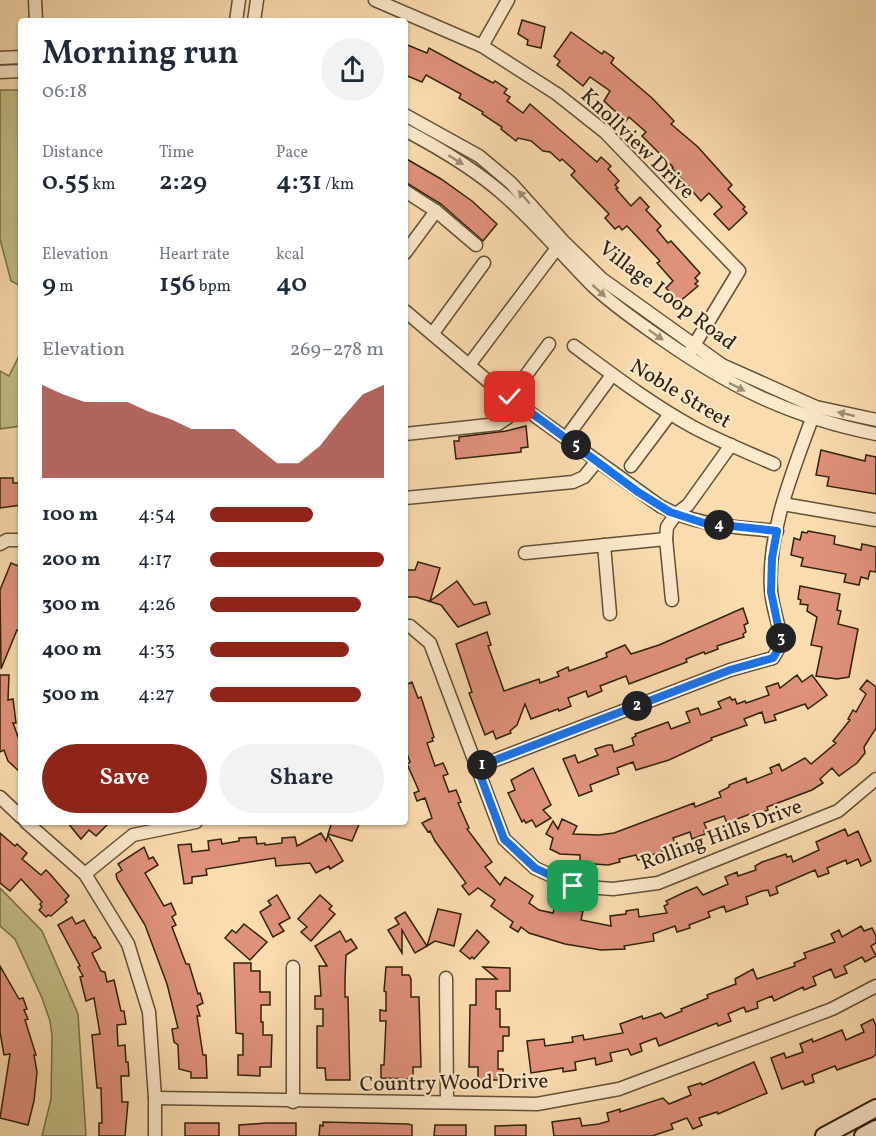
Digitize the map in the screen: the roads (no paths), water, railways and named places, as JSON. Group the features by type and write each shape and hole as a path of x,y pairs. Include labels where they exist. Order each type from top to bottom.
{"main road":[{"path":"824,1136 876,1108"},
{"path":"863,1136 876,1129"}],"street":[{"path":"35,0 36,18"},
{"path":"236,18 239,0"},
{"path":"254,18 257,0"},
{"name":"Knollview Drive","path":"375,0 482,46 557,93 605,132 739,271 690,351"},
{"path":"482,46 508,0"},
{"path":"0,58 18,57"},
{"path":"0,72 18,71"},
{"name":"Village Loop Road","path":"408,117 479,156 511,183 560,245"},
{"name":"Village Loop Road","path":"408,132 468,167 503,194 560,245 690,351 749,378 813,413 876,434"},
{"path":"408,193 436,211 476,245"},
{"path":"408,248 436,211"},
{"path":"469,365 560,245"},
{"path":"433,333 484,263"},
{"path":"408,313 514,400 649,500 676,514 704,523 777,531"},
{"path":"408,434 498,424 507,418 514,400 549,344"},
{"name":"Noble Street","path":"574,346 670,414 774,464"},
{"path":"566,438 612,375"},
{"path":"477,767 730,670 773,658 781,640 771,592 772,558 783,504 813,413"},
{"name":"Village Loop Road","path":"813,413 876,420"},
{"path":"631,466 670,414"},
{"path":"672,600 667,527 676,514 688,505 731,445"},
{"path":"408,498 573,482 584,477 597,461"},
{"path":"783,504 876,520"},
{"path":"525,554 666,538"},
{"path":"604,545 610,614"},
{"name":"Rolling Hills Drive","path":"408,626 430,643 504,839 535,868 573,886 613,889 658,884 838,811 876,779"},
{"path":"0,797 18,814"},
{"path":"29,825 85,874 128,944 149,1012 155,1098 155,1136"},
{"path":"85,874 133,836 182,825"},
{"path":"293,967 293,1102"},
{"path":"446,978 447,1102"},
{"name":"Country Wood Drive","path":"155,1098 293,1102 537,1104 619,1089 832,1009 876,986"}]}
